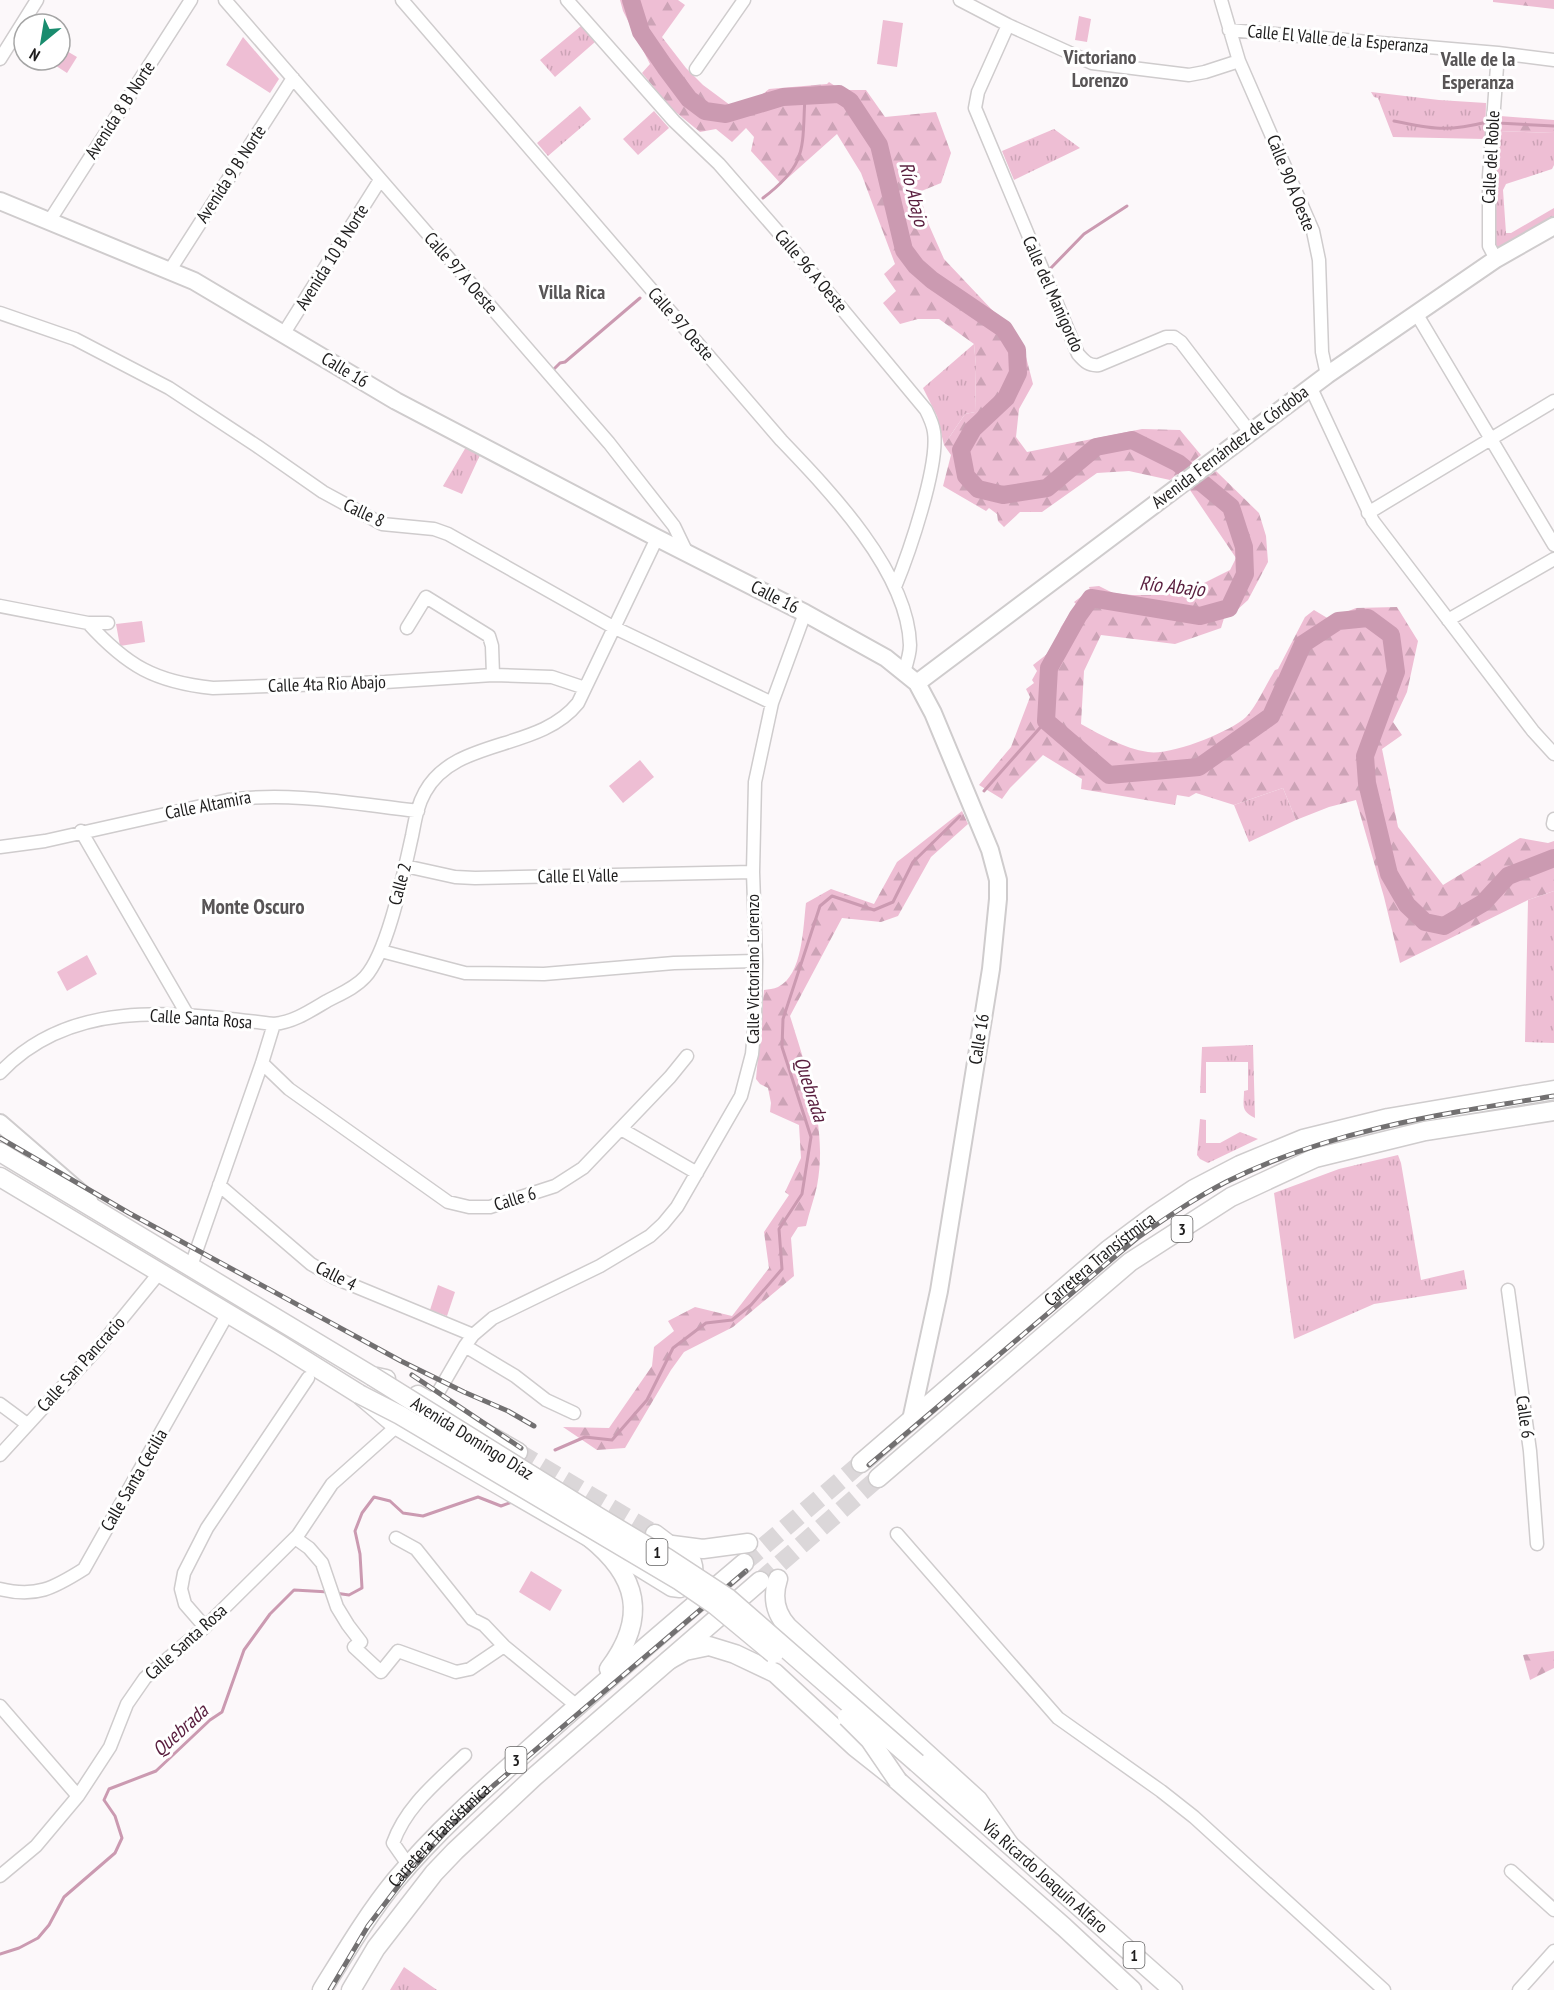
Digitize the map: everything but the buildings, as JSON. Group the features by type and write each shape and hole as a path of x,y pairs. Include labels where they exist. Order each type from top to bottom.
{"main road":[{"name":"Calle 16","path":"0,201 170,270 212,291 396,401 805,613 886,658 917,683 933,713 981,827 998,880 998,899 991,969 939,1291 911,1420"},
{"name":"Avenida Fernández de Córdoba","path":"917,683 1249,431 1327,375 1496,260 1554,226"},
{"name":"Carretera Transístmica","path":"861,1463 1117,1243 1194,1189 1240,1165 1303,1139 1388,1118 1554,1090"},
{"name":"Carretera Transístmica","path":"878,1478 1130,1262 1231,1197 1315,1158 1425,1131 1554,1111"},
{"path":"0,1123 113,1220"},
{"name":"Avenida Domingo Díaz","path":"0,1152 372,1376 668,1558 728,1598 916,1763"},
{"name":"Avenida Domingo Díaz","path":"0,1177 359,1394 400,1415 640,1556 715,1605 797,1673 859,1729 870,1740 898,1781"},
{"path":"924,1366 932,1385 942,1389 949,1388"},
{"path":"372,1376 400,1384 518,1452"},
{"path":"359,1394 397,1426 672,1587 680,1588 690,1582 694,1574 694,1566 689,1558 655,1534"},
{"path":"589,1537 608,1552 622,1570 630,1587 633,1611 626,1643 614,1663 590,1693"},
{"path":"671,1545 710,1548 748,1543"},
{"name":"Carretera Transístmica","path":"322,1990 357,1933 409,1866 482,1791 590,1693 744,1563"},
{"name":"Carretera Transístmica","path":"351,1990 376,1948 454,1851 534,1777 669,1659 769,1580 776,1608 783,1622 794,1634"},
{"path":"775,1673 766,1655 766,1647 777,1634 786,1632 794,1634 978,1800 1009,1844"},
{"path":"669,1659 685,1651 709,1646 735,1654 775,1673 855,1747 898,1781"},
{"name":"Vía Ricardo Joaquín Alfaro","path":"916,1763 1173,1990"},
{"name":"Vía Ricardo Joaquín Alfaro","path":"898,1781 1132,1990"}],"street":[{"path":"0,59 37,0"},
{"name":"Avenida 8 B Norte","path":"50,220 191,0"},
{"name":"Calle 97 A Oeste","path":"225,0 609,443 674,526 687,553"},
{"name":"Calle 97 Oeste","path":"402,0 781,440 814,474 860,530 895,587 904,614 910,646 904,672"},
{"name":"Calle 96 A Oeste","path":"567,0 674,121 719,165 779,233 926,410 934,430 927,487 895,587"},
{"path":"696,69 744,0"},
{"path":"960,0 1008,25 1092,63 1189,75 1239,61"},
{"name":"Calle 90 A Oeste","path":"1221,0 1239,61 1313,231 1319,260 1322,352 1327,375"},
{"name":"Calle del Manigordo","path":"1008,25 978,92 975,108 1078,354 1084,362 1099,365 1166,337 1174,337 1181,342 1249,431"},
{"name":"Calle El Valle de la Esperanza","path":"1229,30 1498,53 1554,60"},
{"name":"Calle del Roble","path":"1496,260 1489,246 1489,176 1498,53"},
{"name":"Avenida 9 B Norte","path":"170,270 293,78"},
{"name":"Avenida 10 B Norte","path":"284,333 380,180"},
{"name":"Calle 8","path":"0,313 75,339 169,388 353,510 382,524 434,529 448,534 613,627 772,704"},
{"path":"1416,313 1554,545"},
{"path":"1311,388 1368,513 1533,731 1554,754"},
{"path":"1368,513 1554,400"},
{"name":"Calle 2","path":"274,1024 293,1020 352,988 374,967 381,951 405,867 418,811 428,786 443,771 476,752 548,728 570,712 585,688 657,538"},
{"path":"1448,620 1554,559"},
{"path":"407,628 426,597 489,636 492,646 493,675"},
{"path":"0,606 88,623 108,623"},
{"name":"Calle Victoriano Lorenzo","path":"432,1403 465,1346 493,1318 600,1266 650,1236 677,1207 741,1096 748,1075 755,1021 756,961 753,872 755,782 772,704 805,613"},
{"name":"Calle 4ta Rio Abajo","path":"88,623 117,654 163,678 192,686 213,688 385,682 493,675 552,677 585,688"},
{"name":"Calle Altamira","path":"0,847 45,841 81,831 228,800 258,796 284,796 418,811"},
{"path":"81,831 187,1014"},
{"name":"Calle El Valle","path":"405,867 455,877 475,878 753,872"},
{"path":"381,951 465,973 544,974 675,963 756,961"},
{"name":"Calle Santa Rosa","path":"0,1072 36,1042 81,1023 119,1016 187,1014 274,1024"},
{"path":"191,1266 274,1024"},
{"name":"Calle 6","path":"262,1063 289,1089 448,1202 469,1207 490,1207 555,1186 583,1168 687,1056"},
{"path":"621,1129 698,1173"},
{"name":"Calle 4","path":"219,1185 311,1264 345,1282 474,1335"},
{"name":"Calle San Pancracio","path":"0,1455 98,1348 160,1272"},
{"name":"Calle 6","path":"1508,1290 1530,1451 1537,1544"},
{"name":"Calle Santa Cecilia","path":"0,1589 33,1593 55,1587 84,1569 228,1313"},
{"path":"465,1346 515,1376 546,1400 574,1413"},
{"path":"205,1627 185,1604 181,1589 184,1573 207,1528 308,1378"},
{"path":"0,1404 27,1424"},
{"name":"Calle Santa Rosa","path":"0,1876 36,1846 78,1796 110,1747 127,1704 145,1678 205,1627 295,1538 332,1484 397,1426"},
{"path":"897,1534 1058,1718 1153,1784 1194,1817 1384,1990"},
{"path":"295,1538 309,1548 322,1563 334,1599 348,1626 362,1642 354,1647 381,1672 398,1651 456,1672 470,1669 504,1646"},
{"path":"396,1538 416,1549 472,1619 484,1625 504,1646 577,1706"},
{"path":"0,1706 78,1796"},
{"path":"409,1866 393,1843 396,1833 412,1807 465,1755"},
{"path":"1510,1871 1554,1910"},
{"path":"1518,1990 1554,1951"}],"green space":[{"path":"620,0 678,0 685,5 662,37 686,68 703,85 734,108 752,103 769,89 829,82 841,90 866,90 885,117 936,112 951,153 941,183 919,192 928,223 944,259 1011,330 1025,353 1033,384 1019,409 1016,437 1027,452 1142,429 1180,430 1201,455 1170,480 1129,471 1097,473 1042,512 1020,512 1004,527 998,521 997,514 989,508 986,511 943,486 951,455 944,445 965,414 975,412 974,344 939,319 918,319 900,324 883,303 896,291 884,274 895,264 861,173 837,134 781,184 751,151 754,137 746,128 732,142 716,129 700,132 672,109 642,73 650,64 623,11"},
{"path":"1493,0 1554,0 1554,9 1493,2"},
{"path":"1079,16 1091,19 1087,42 1075,40"},
{"path":"883,20 903,23 897,67 877,64"},
{"path":"581,26 595,42 555,77 540,60"},
{"path":"243,37 279,79 270,93 226,65"},
{"path":"72,54 77,57 72,65"},
{"path":"1371,92 1486,103 1485,139 1393,137 1378,98 1374,97"},
{"path":"580,106 591,119 548,156 537,143"},
{"path":"654,111 669,128 638,155 623,139"},
{"path":"1500,116 1554,120 1554,133 1498,131"},
{"path":"1054,129 1080,148 1014,180 1002,151"},
{"path":"1498,131 1554,133 1552,169 1506,184 1503,190 1506,233 1511,233 1554,208 1554,218 1495,251 1492,191"},
{"path":"974,344 975,412 965,414 944,445 937,416 923,388"},
{"path":"466,447 480,455 462,494 443,486"},
{"path":"1216,471 1259,513 1266,536 1268,562 1248,600 1237,610 1225,615 1221,628 1175,644 1101,635 1084,671 1081,724 1122,745 1148,752 1170,750 1199,742 1238,723 1250,713 1275,670 1278,669 1305,617 1314,610 1329,619 1356,608 1397,607 1418,641 1407,692 1393,722 1402,735 1382,749 1398,827 1443,885 1520,838 1548,843 1554,841 1554,891 1528,900 1400,963 1356,800 1329,807 1296,820 1283,788 1234,805 1196,793 1189,797 1177,795 1175,805 1081,789 1082,779 1043,755 1002,799 979,785 1011,747 1030,697 1026,689 1034,683 1032,680 1037,671 1033,665 1051,651 1061,627 1076,604 1074,602 1090,590 1089,587 1099,586 1113,593 1164,595 1172,592 1186,592 1230,570 1236,558 1190,490"},
{"path":"142,621 145,642 120,646 116,624"},
{"path":"640,760 654,777 623,803 609,786"},
{"path":"1283,788 1296,820 1249,842 1234,805"},
{"path":"962,811 968,824 931,857 898,916 881,922 842,918 790,1016 814,1100 820,1143 817,1186 806,1226 798,1227 791,1238 794,1276 733,1327 684,1352 625,1448 597,1450 563,1427 609,1428 652,1366 654,1347 674,1331 668,1321 695,1307 732,1316 769,1268 764,1232 789,1195 785,1192 801,1158 799,1125 770,1112 768,1088 756,1079 764,990 778,987 792,972 800,950 806,903 831,889 874,904 897,862"},
{"path":"1554,891 1554,1043 1525,1042 1528,900"},
{"path":"87,955 97,974 67,991 57,972"},
{"path":"1253,1045 1255,1118 1247,1113 1244,1107 1244,1091 1248,1090 1248,1062 1206,1062 1206,1093 1200,1093 1202,1047"},
{"path":"1200,1119 1206,1120 1206,1143 1220,1143 1240,1132 1258,1139 1208,1163 1197,1155"},
{"path":"1398,1155 1421,1280 1464,1270 1467,1289 1374,1304 1294,1339 1274,1193 1339,1169"},
{"path":"438,1285 455,1292 447,1316 430,1310"},
{"path":"531,1571 562,1590 550,1611 519,1592"},
{"path":"1554,1651 1554,1668 1530,1680 1523,1655"},
{"path":"404,1967 437,1990 390,1990"}],"waterway":[{"name":"Río Abajo","path":"631,0 641,32 689,99 705,111 726,114 783,97 839,94 850,101 879,145 904,250 916,266 932,280 1004,329 1017,350 1018,373 1006,398 973,429 961,450 966,476 978,489 1003,495 1047,488 1096,447 1132,440 1178,463 1231,507 1244,547 1245,574 1229,608 1200,616 1091,598 1078,616 1049,668 1046,721 1109,775 1199,767 1271,716 1303,644 1338,621 1368,618 1391,635 1396,672 1365,756 1367,783 1389,874 1407,905 1425,922 1444,926 1483,903 1508,876 1554,858"},
{"path":"763,198 788,175 800,154 804,130 805,96"},
{"path":"1394,121 1440,128 1487,122"},
{"path":"1498,123 1554,126"},
{"path":"1049,270 1084,234 1127,206"},
{"path":"554,369 640,298"},
{"name":"Quebrada","path":"984,791 1046,721"},
{"name":"Quebrada","path":"555,1450 585,1437 612,1440 647,1400 673,1348 706,1323 732,1320 751,1305 782,1269 779,1229 802,1194 811,1137 782,1047 783,1019 820,906 832,896 874,910 893,902 913,862 960,816"},
{"name":"Quebrada","path":"335,1593 349,1595 362,1588 360,1554 355,1531 362,1513 374,1497 390,1501 403,1513 423,1516 478,1497 501,1506 512,1502"},
{"name":"Quebrada","path":"0,1954 19,1948 38,1938 49,1925 64,1897 115,1853 122,1838 115,1816 104,1800 109,1789 156,1771 210,1720 222,1712 244,1650 270,1614 294,1590 329,1592"}],"tunnel":[{"path":"518,1452 655,1534"},
{"path":"744,1563 861,1463"},
{"path":"760,1581 878,1478"}],"railway":[{"path":"869,1465 1137,1238 1214,1188 1265,1164 1345,1137 1428,1117 1554,1096"},
{"path":"0,1138 129,1213 401,1361 508,1411 534,1426"},
{"path":"412,1375 521,1448"},
{"path":"330,1990 368,1926 406,1876 446,1831 493,1786 746,1571"}],"district":[{"name":"Victoriano Lorenzo","path":"1100,68"},
{"name":"Valle de la Esperanza","path":"1478,70"},
{"name":"Villa Rica","path":"572,292"},
{"name":"Monte Oscuro","path":"253,907"}]}
